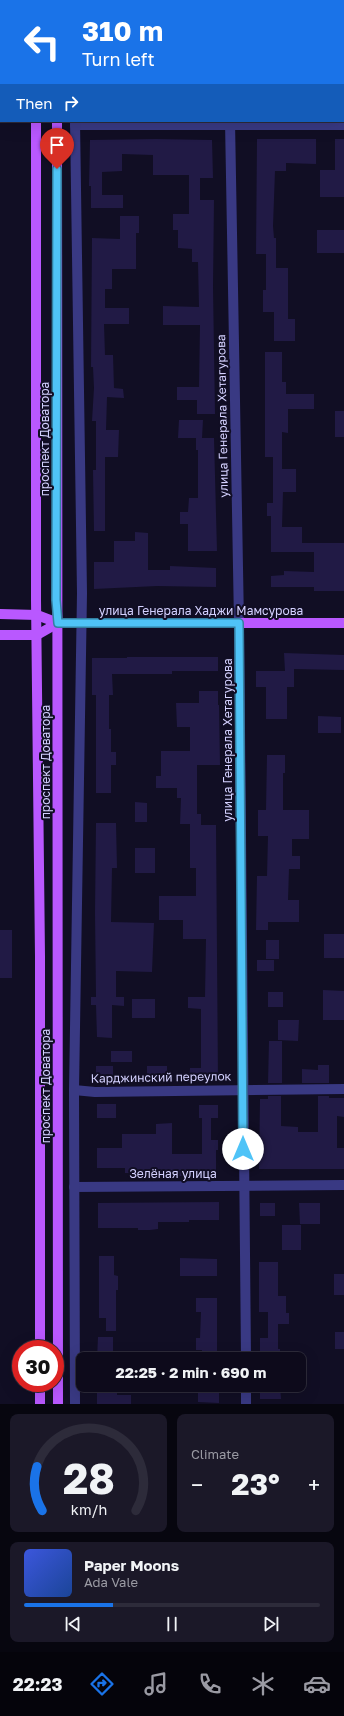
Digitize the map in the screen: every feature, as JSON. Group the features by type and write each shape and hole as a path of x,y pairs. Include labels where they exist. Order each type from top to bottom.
{"main road":[{"name":"проспект Доватора","path":"36,122 37,635 40,964 40,1340"},
{"name":"проспект Доватора","path":"57,122 56,600 58,623 58,1404"},
{"name":"улица Генерала Хаджи Мамсурова","path":"0,614 37,614 58,623 344,623"},
{"name":"улица Генерала Хаджи Мамсурова","path":"0,636 37,635 58,623"},
{"path":"40,1392 40,1404"}],"street":[{"path":"75,1404 74,1090 82,623 75,123 344,125"},
{"name":"улица Генерала Хетагурова","path":"230,123 239,623 243,1186 246,1352"},
{"name":"Карджинский переулок","path":"74,1090 95,1092 344,1090"},
{"name":"Зелёная улица","path":"74,1187 344,1185"},
{"path":"246,1392 246,1404"}],"building":[{"path":"257,139 316,139 316,164 286,163 286,171 275,171 273,226 274,238 276,238 276,268 288,268 288,319 295,319 295,341 274,341 274,312 263,312 263,290 266,290 266,254 256,254"},
{"path":"335,139 344,139 344,197 320,197 320,170 335,170"},
{"path":"90,140 212,140 213,178 200,178 200,200 214,200 213,287 215,414 197,414 197,400 177,400 177,387 199,387 200,325 163,325 163,306 199,307 198,262 192,262 192,249 178,248 178,230 173,230 173,214 189,214 189,175 153,175 153,155 122,154 122,171 102,172 102,195 123,195 123,208 91,208 91,186 89,186"},
{"path":"120,216 139,216 139,233 136,233 136,269 112,269 112,289 105,289 105,308 129,308 129,324 104,324 105,355 113,355 114,388 123,389 124,398 107,397 106,430 119,430 118,457 105,457 105,531 94,531 93,470 96,470 96,421 92,421 94,388 93,367 91,367 92,238 120,239"},
{"path":"317,230 344,230 344,253 317,253"},
{"path":"265,352 282,352 282,382 286,382 286,394 314,394 314,409 288,409 288,433 282,432 282,469 296,469 296,492 283,492 282,527 302,527 302,543 344,543 344,591 314,591 314,587 271,587 271,576 284,575 284,571 314,572 314,552 271,552 271,516 267,516 267,503 273,503 273,457 265,457"},
{"path":"335,411 344,411 344,437 335,437"},
{"path":"179,420 203,420 202,438 178,438"},
{"path":"196,438 214,438 217,551 188,551 188,524 180,524 180,512 188,512 189,498 198,498 198,450 196,450"},
{"path":"135,532 148,533 148,570 170,570 170,566 216,568 216,587 157,586 94,589 94,562 114,562 114,541 135,541"},
{"path":"284,653 344,655 344,670 294,669 294,687 287,687 287,719 266,719 266,687 256,687 256,671 285,671"},
{"path":"218,657 218,671 172,671 172,674 112,674 113,695 109,695 109,729 111,729 111,752 116,752 116,765 111,765 111,793 96,793 96,695 92,695 92,658"},
{"path":"199,691 218,691 219,705 220,765 197,765 197,814 201,814 201,825 216,825 218,1082 189,1082 190,1068 201,1068 201,1009 188,1008 188,997 205,997 206,939 183,939 183,920 159,920 159,896 196,896 196,868 190,868 190,824 180,824 181,798 177,798 177,788 156,788 156,776 161,776 161,751 190,751 190,727 177,727 176,703 199,703"},
{"path":"318,716 341,717 341,733 318,733"},
{"path":"267,755 285,755 285,773 283,773 283,810 309,810 309,839 292,839 292,856 300,856 300,869 289,869 288,900 299,900 299,922 268,922 268,930 256,930 257,876 267,876 268,836 258,836 258,810 266,810"},
{"path":"135,802 147,803 147,822 135,822"},
{"path":"96,823 116,823 117,868 112,868 111,922 154,923 152,972 116,971 116,997 124,997 124,1006 112,1005 112,1038 97,1037 96,1005 91,1005 91,997 96,997"},
{"path":"135,848 155,848 155,873 135,873"},
{"path":"0,930 12,930 12,978 0,978"},
{"path":"324,934 344,934 344,958 324,958"},
{"path":"266,940 279,940 279,959 266,959"},
{"path":"257,960 274,960 274,971 257,971"},
{"path":"323,990 344,991 344,1020 323,1020"},
{"path":"268,992 283,992 283,1007 268,1007"},
{"path":"132,999 155,999 155,1018 132,1018"},
{"path":"278,1020 299,1020 298,1041 278,1040"},
{"path":"269,1041 282,1041 282,1083 268,1083"},
{"path":"111,1051 132,1051 132,1062 111,1062"},
{"path":"318,1065 329,1065 329,1083 302,1083 302,1069 318,1070"},
{"path":"96,1066 113,1066 113,1082 96,1082"},
{"path":"147,1066 167,1066 167,1082 147,1082"},
{"path":"268,1096 281,1096 281,1126 298,1127 298,1132 318,1132 318,1096 344,1098 344,1117 337,1116 337,1148 344,1148 344,1169 259,1169 260,1099 268,1099"},
{"path":"97,1104 116,1104 116,1118 97,1118"},
{"path":"199,1105 218,1105 218,1118 211,1118 211,1140 218,1140 218,1150 216,1150 216,1174 190,1174 190,1176 176,1176 176,1174 139,1175 139,1173 125,1173 125,1168 97,1168 97,1148 122,1148 122,1134 156,1134 156,1124 172,1123 172,1154 202,1154 202,1118 199,1118"},
{"path":"219,1202 219,1220 158,1222 158,1229 150,1230 138,1230 138,1228 98,1228 98,1203"},
{"path":"260,1203 275,1203 275,1216 260,1216"},
{"path":"299,1203 320,1203 320,1224 300,1224"},
{"path":"282,1225 301,1225 301,1250 282,1250"},
{"path":"99,1256 114,1256 114,1275 118,1276 118,1290 116,1290 116,1331 106,1331 106,1318 99,1318"},
{"path":"180,1258 217,1259 217,1276 180,1276"},
{"path":"259,1262 278,1262 278,1296 286,1296 286,1313 289,1313 289,1324 278,1324 278,1349 280,1349 280,1352 260,1352 260,1338 268,1338 268,1312 259,1312"},
{"path":"334,1274 344,1274 344,1295 334,1295"},
{"path":"196,1298 217,1298 217,1352 202,1352 202,1350 196,1350 196,1338 200,1338 201,1312 196,1312"},
{"path":"335,1332 344,1332 344,1349 335,1349"},
{"path":"98,1337 113,1337 113,1352 97,1352"},
{"path":"97,1392 117,1392 117,1395 131,1395 131,1404 97,1404"},
{"path":"198,1392 219,1392 219,1403 198,1402"},
{"path":"260,1392 280,1392 281,1399 260,1399"}],"route":[{"path":"57,169 56,600 58,623 239,623 243,1149"}]}
